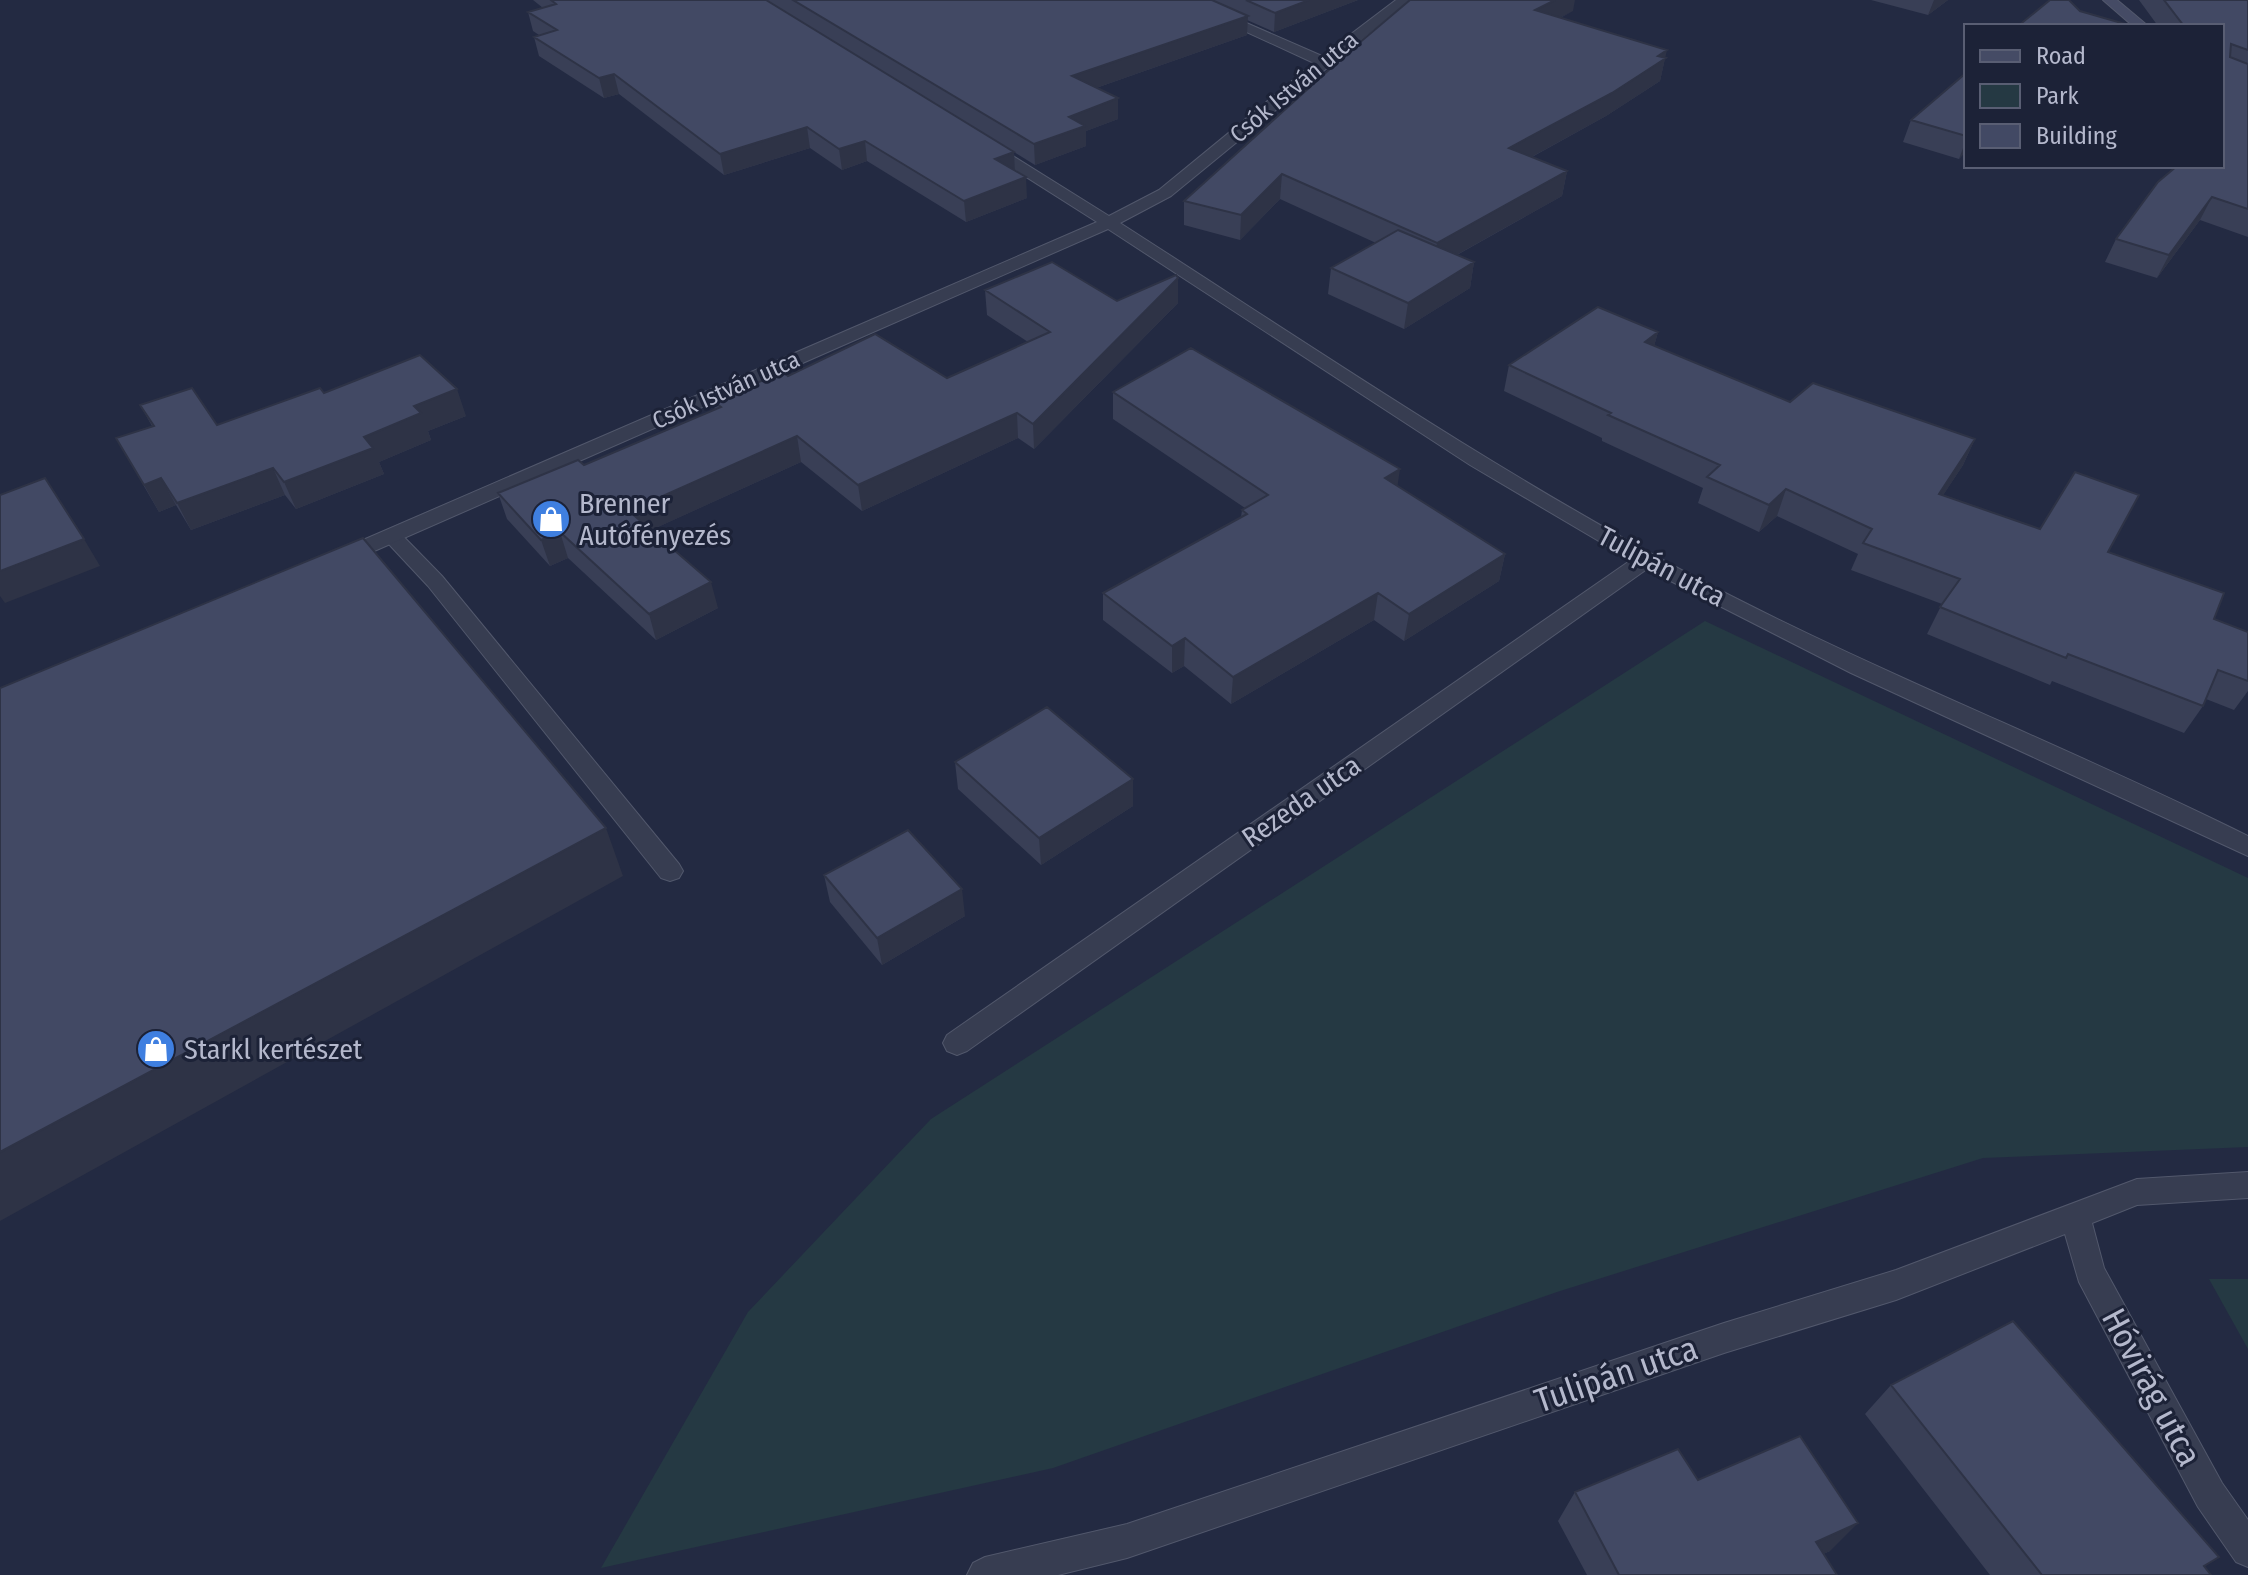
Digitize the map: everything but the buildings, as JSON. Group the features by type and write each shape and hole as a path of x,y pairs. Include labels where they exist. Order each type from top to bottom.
{"main road":[{"path":"2109,0 2139,24"}],"street":[{"path":"1183,0 1324,62"},
{"name":"Csók István utca","path":"320,566 1111,222 1165,193 1404,0"},
{"name":"Tulipán utca","path":"977,140 1111,222 1485,468 1645,560 1901,687 2180,812 2248,847"},
{"path":"392,536 435,581 670,871"},
{"name":"Rezeda utca","path":"957,1043 1645,560"},
{"name":"Tulipán utca","path":"985,1575 1127,1541 1724,1338 1896,1285 2137,1192 2248,1185"},
{"name":"Hóvirág utca","path":"2075,1215 2090,1272 2210,1495 2248,1550"}],"green space":[{"path":"1705,621 2248,878 2248,1147 1983,1158 1557,1292 1053,1468 601,1568 748,1312 931,1119"},
{"path":"2209,1279 2248,1279 2248,1349"}],"place":[{"name":"Brenner Autófényezés","path":"551,519"},
{"name":"Starkl kertészet","path":"156,1049"}]}
